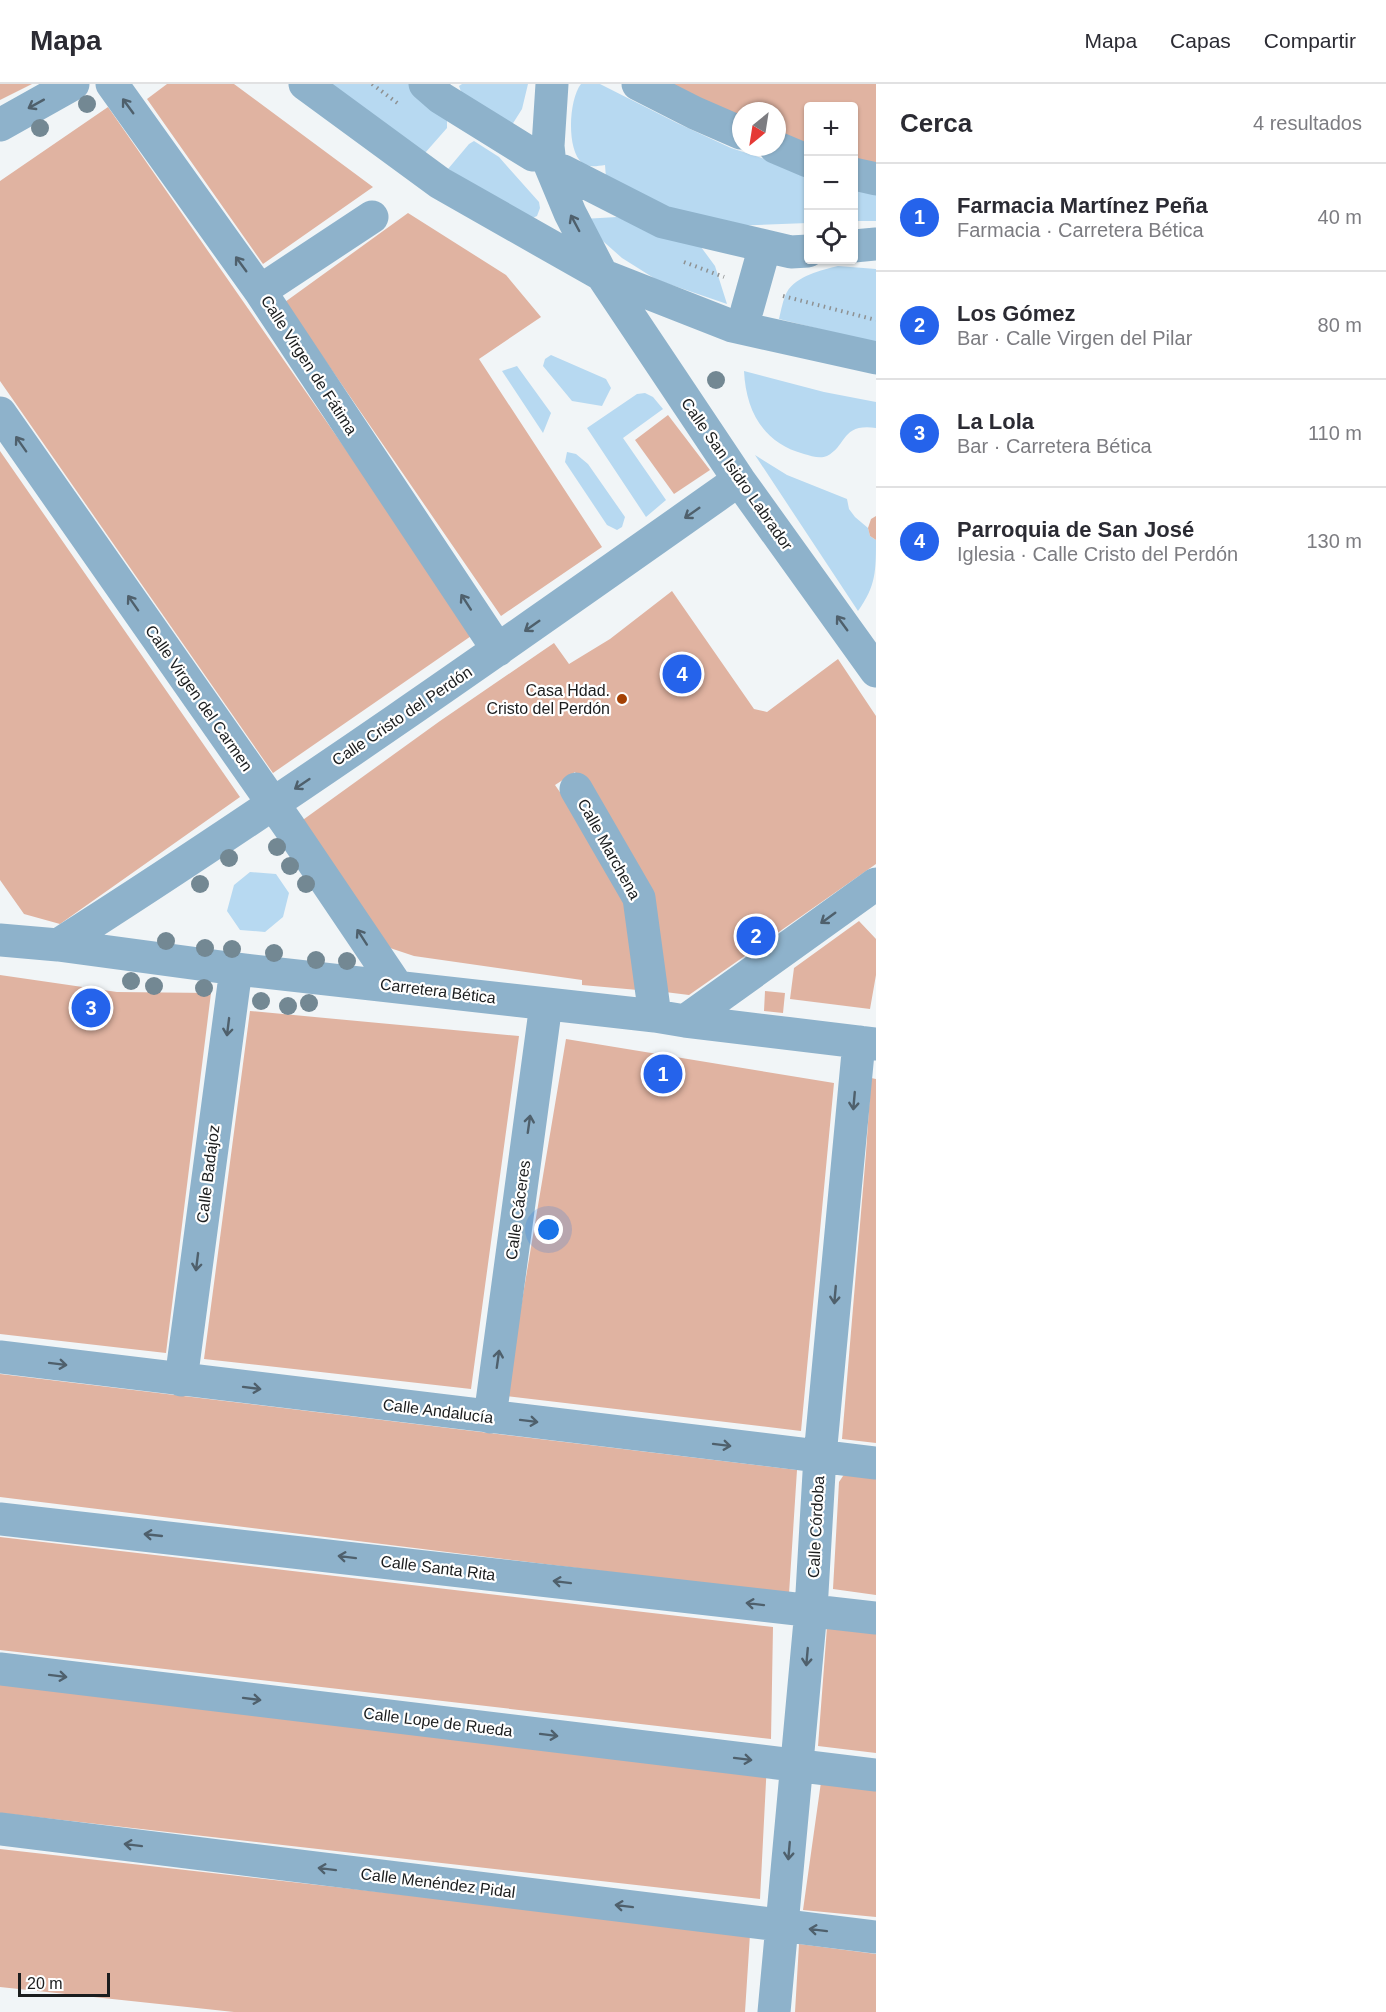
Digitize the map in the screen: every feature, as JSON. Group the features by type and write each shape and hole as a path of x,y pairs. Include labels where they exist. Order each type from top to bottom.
{"street":[{"path":"0,124 73,84"},
{"name":"Calle Virgen de Fátima","path":"112,84 260,291 498,650"},
{"path":"305,84 440,183 602,275 732,326 876,358"},
{"path":"425,84 441,98 549,164 663,222 791,252 804,250"},
{"path":"538,239 546,223 550,203 548,146 552,84"},
{"path":"638,84 732,129"},
{"path":"786,152 804,159"},
{"name":"Calle San Isidro Labrador","path":"549,164 570,213 602,275 739,480 876,671"},
{"path":"858,175 876,179"},
{"path":"260,291 372,216"},
{"path":"858,246 876,244"},
{"path":"747,310 765,246"},
{"path":"660,363 663,340 670,327 679,319 697,312"},
{"name":"Calle Virgen del Carmen","path":"0,413 273,804 396,985"},
{"name":"Calle Cristo del Perdón","path":"58,945 273,804 498,650 739,480"},
{"name":"Calle Marchena","path":"576,789 639,898 670,1018"},
{"path":"670,1018 876,884"},
{"path":"130,899 140,956"},
{"name":"Carretera Bética","path":"5,934 58,945 236,969 396,985 868,1043"},
{"name":"Calle Badajoz","path":"182,1380 236,969"},
{"name":"Calle Cáceres","path":"490,1417 546,1004"},
{"name":"Calle Córdoba","path":"774,2012 811,1610 820,1456 868,1043"},
{"name":"Calle Andalucía","path":"0,1357 876,1463"},
{"name":"Calle Santa Rita","path":"0,1519 876,1618"},
{"name":"Calle Lope de Rueda","path":"0,1669 876,1775"},
{"name":"Calle Menéndez Pidal","path":"0,1829 876,1937"}],"shaded area":[{"path":"331,84 409,84 447,118 447,128 425,153"},
{"path":"462,84 528,84 522,109 510,128 463,97 459,86"},
{"path":"581,84 600,84 732,148 732,156 756,156 804,172 804,223 731,226 684,217 606,178 605,165 585,165 573,147 571,124 577,91"},
{"path":"474,141 499,157 539,202 540,208 537,216 530,219 448,169"},
{"path":"858,188 876,193 876,221 858,221"},
{"path":"617,217 701,247 715,266 727,304 657,280 622,258 587,227 583,219"},
{"path":"838,266 876,269 876,343 779,319 784,298 791,286 810,274"},
{"path":"551,355 606,379 611,388 602,406 572,401 543,366 545,359"},
{"path":"517,366 551,413 543,433 502,371"},
{"path":"744,371 824,392 876,402 876,428 865,427 850,432 833,452 824,457 790,449 778,442 759,423 748,399"},
{"path":"645,393 653,397 663,409 623,438 666,500 646,517 587,428 637,394"},
{"path":"567,452 576,454 588,464 625,517 622,527 617,530 607,525 565,462"},
{"path":"755,455 787,475 847,499 849,509 868,528 870,536 876,540 876,561 872,586 858,611"},
{"path":"250,872 276,874 289,893 283,917 265,932 240,930 227,911 234,885"}],"building":[{"path":"0,84 32,84 0,100"},
{"path":"167,84 234,84 373,187 263,264 147,99"},
{"path":"662,84 876,84 876,166 858,163 858,102 804,102 804,148 786,141 786,102 732,102 732,120"},
{"path":"108,107 474,634 273,773 0,381 0,181"},
{"path":"408,213 506,275 541,317 479,359 602,547 501,616 285,302"},
{"path":"668,415 710,470 674,494 635,440"},
{"path":"0,451 240,797 60,924 24,914 0,880"},
{"path":"876,516 876,540 870,536 868,528 871,519"},
{"path":"672,591 754,709 767,712 838,659 876,716 876,864 689,995 665,992 651,899 575,772 555,785 627,889 638,990 582,985 582,980 414,956 390,948 300,822 440,721 554,643 569,664 610,639"},
{"path":"859,921 876,939 876,975 870,1009 790,999 794,968"},
{"path":"0,975 117,992 211,993 166,1353 0,1334"},
{"path":"765,991 785,993 783,1013 764,1011"},
{"path":"250,1011 519,1036 471,1389 204,1359"},
{"path":"566,1039 834,1083 801,1431 506,1396"},
{"path":"871,1078 876,1079 876,1443 842,1439"},
{"path":"0,1374 797,1470 789,1594 0,1497"},
{"path":"845,1473 876,1477 876,1595 833,1589 839,1482"},
{"path":"0,1537 773,1627 771,1739 0,1650"},
{"path":"827,1627 876,1633 876,1753 818,1746"},
{"path":"0,1682 767,1762 760,1899 0,1813"},
{"path":"821,1782 876,1789 876,1917 803,1910"},
{"path":"0,1849 750,1934 745,2012 234,2012 0,1987"},
{"path":"799,1944 876,1954 876,2012 795,2012"}],"place":[{"name":"Parroquia de San José","path":"682,674"},
{"name":"Casa Hdad. Cristo del Perdón","path":"622,699"},
{"name":"Los Gómez","path":"756,936"},
{"name":"La Lola","path":"91,1008"},
{"name":"Farmacia Martínez Peña","path":"663,1074"}]}
